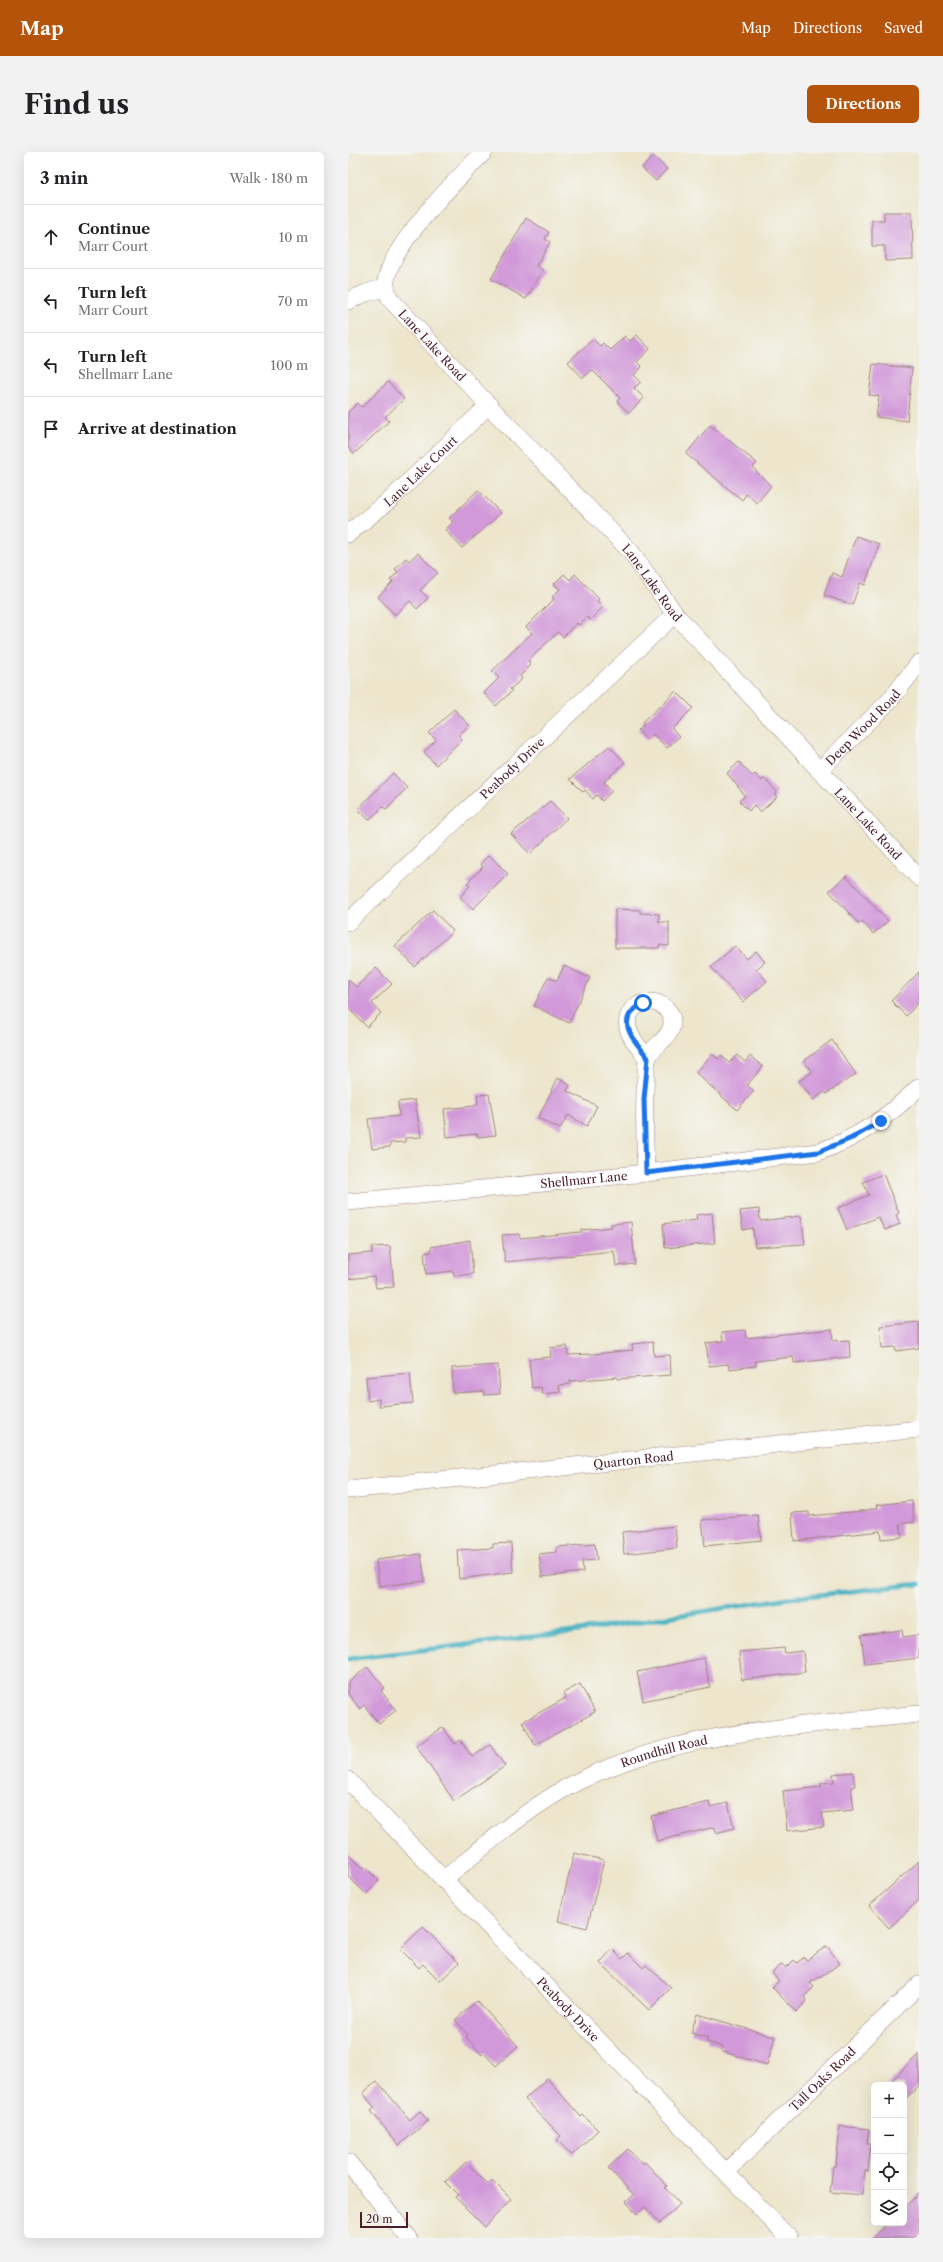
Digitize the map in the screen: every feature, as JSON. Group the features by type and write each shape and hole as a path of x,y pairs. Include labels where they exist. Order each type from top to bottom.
{"street":[{"path":"348,302 366,293 386,287 387,276 407,236 484,152"},
{"name":"Lane Lake Road","path":"386,287 390,299 489,405 631,552 675,614 919,878"},
{"name":"Lane Lake Court","path":"348,534 392,498 489,405"},
{"name":"Peabody Drive","path":"348,922 675,614"},
{"name":"Deep Wood Road","path":"819,771 891,699 919,663"},
{"path":"646,1173 644,1114 648,1058"},
{"name":"Shellmarr Lane","path":"348,1202 646,1173 818,1152 838,1145 866,1131 896,1109 919,1087"},
{"name":"Quarton Road","path":"348,1490 919,1429"},
{"name":"Roundhill Road","path":"443,1880 542,1803 577,1782 636,1757 724,1736 919,1714"},
{"name":"Peabody Drive","path":"348,1780 789,2238"},
{"name":"Tall Oaks Road","path":"726,2172 919,1985"},
{"path":"348,2162 409,2238"}],"building":[{"path":"653,156 667,169 656,181 642,168"},
{"path":"884,212 912,212 913,260 885,261 885,246 872,246 872,220 884,220"},
{"path":"526,218 549,232 545,239 550,242 536,266 543,270 526,299 491,279"},
{"path":"637,335 650,349 637,362 642,367 634,375 641,382 634,388 644,398 629,413 617,401 620,398 592,370 583,378 568,362 593,339 600,346 603,343 610,350 625,336 630,341"},
{"path":"873,364 912,368 907,421 876,417 879,396 869,395"},
{"path":"388,382 404,399 385,417 389,421 354,454 348,447 348,412 358,403 362,407"},
{"path":"710,425 757,463 753,468 771,486 757,503 746,494 742,500 686,454"},
{"path":"478,490 501,513 462,548 445,530 453,522 449,518"},
{"path":"856,536 879,544 865,585 860,583 852,605 824,595 832,573 842,577"},
{"path":"418,553 438,573 420,590 428,598 417,609 410,601 395,615 378,597 393,582 390,580 398,572 395,569 406,558 409,561"},
{"path":"564,574 570,580 575,574 599,599 597,601 603,607 590,620 587,617 579,625 577,623 563,637 558,632 528,661 531,665 520,676 522,679 510,689 512,691 496,706 484,693 499,678 492,671 532,633 526,627 554,599 552,597 560,589 554,584"},
{"path":"676,691 693,708 672,729 679,737 667,748 653,734 647,740 638,730 644,725 642,723"},
{"path":"454,709 469,725 459,735 462,739 436,765 424,752 436,740 429,733"},
{"path":"609,746 625,762 604,782 612,791 602,801 597,795 593,799 585,790 583,792 570,779"},
{"path":"739,762 752,776 755,774 762,781 764,778 777,792 775,795 777,797 760,812 754,805 749,811 739,801 745,796 727,773"},
{"path":"393,773 407,788 386,809 383,807 369,820 358,809"},
{"path":"550,801 567,818 530,854 511,834"},
{"path":"489,855 508,874 473,909 460,897 470,886 467,883 483,867 480,864"},
{"path":"846,876 888,921 873,934 862,921 859,924 829,891"},
{"path":"615,909 640,910 640,913 659,914 659,922 669,922 669,946 659,945 659,948 615,948"},
{"path":"433,910 453,931 415,967 395,946"},
{"path":"735,946 747,959 756,951 765,962 756,969 767,981 743,1002 711,967"},
{"path":"564,966 590,978 569,1023 534,1006 548,977 557,981"},
{"path":"376,968 392,984 372,1003 381,1013 367,1027 348,1008 348,979 356,987"},
{"path":"919,972 919,1002 906,1016 891,1001"},
{"path":"832,1040 856,1074 826,1094 824,1092 813,1100 799,1081 812,1072 804,1061"},
{"path":"712,1054 718,1059 721,1055 729,1063 737,1055 745,1062 750,1056 763,1067 747,1085 754,1091 737,1110 696,1073"},
{"path":"558,1078 570,1085 567,1091 597,1106 587,1126 568,1115 560,1129 538,1118"},
{"path":"489,1094 496,1135 478,1137 477,1134 447,1137 444,1109 474,1106 478,1104 477,1095"},
{"path":"415,1100 421,1137 405,1138 405,1142 390,1143 390,1147 372,1149 368,1119 399,1116 398,1102"},
{"path":"883,1174 899,1213 896,1215 900,1224 885,1230 878,1217 847,1230 838,1208 869,1195 863,1182"},
{"path":"759,1209 760,1221 801,1216 805,1244 755,1247 753,1228 743,1230 740,1211"},
{"path":"712,1213 715,1243 665,1248 663,1224 697,1220 696,1215"},
{"path":"631,1222 635,1264 616,1266 614,1251 505,1262 502,1235 519,1234 520,1238 581,1232 581,1230 612,1227 611,1224"},
{"path":"470,1240 473,1274 454,1276 453,1271 426,1274 424,1253 431,1252 431,1247"},
{"path":"390,1246 394,1287 376,1288 374,1276 348,1279 348,1255 372,1253 372,1247"},
{"path":"919,1322 919,1348 896,1351 895,1347 882,1348 880,1326"},
{"path":"832,1329 833,1341 849,1340 850,1357 794,1363 793,1357 755,1361 756,1366 729,1369 728,1364 709,1366 706,1343 723,1341 722,1332 745,1330 746,1338"},
{"path":"653,1342 654,1356 670,1355 671,1375 617,1379 617,1377 570,1381 570,1384 559,1385 560,1392 542,1394 541,1387 532,1388 529,1359 551,1357 550,1348 567,1346 568,1355 593,1354 633,1350 632,1344"},
{"path":"498,1365 500,1394 484,1395 484,1391 453,1393 452,1368"},
{"path":"410,1373 413,1403 379,1406 379,1399 368,1401 366,1377"},
{"path":"912,1501 914,1522 900,1524 902,1537 881,1539 880,1531 794,1541 792,1513 809,1512 809,1516 862,1511 877,1508 876,1505"},
{"path":"758,1515 761,1540 705,1546 702,1520"},
{"path":"675,1526 677,1548 624,1554 622,1532"},
{"path":"511,1543 513,1572 459,1579 457,1550 493,1548 493,1544"},
{"path":"595,1544 597,1560 582,1561 583,1572 542,1577 539,1554 557,1552 557,1547"},
{"path":"421,1554 425,1581 379,1586 376,1560"},
{"path":"902,1630 903,1637 919,1635 919,1658 865,1664 861,1635"},
{"path":"784,1648 785,1653 803,1651 805,1672 742,1680 739,1652"},
{"path":"704,1658 710,1687 643,1701 637,1672"},
{"path":"367,1667 385,1688 381,1691 396,1710 379,1724 364,1705 360,1709 348,1694 348,1683"},
{"path":"580,1684 595,1712 535,1745 522,1722 566,1698 563,1693"},
{"path":"443,1727 455,1744 460,1740 472,1757 490,1745 505,1766 454,1801 416,1746"},
{"path":"853,1772 855,1786 851,1787 854,1810 822,1813 824,1827 787,1831 783,1791 821,1787 821,1783 834,1782 833,1774"},
{"path":"709,1802 710,1807 728,1803 734,1828 716,1833 715,1827 657,1841 651,1816"},
{"path":"574,1853 604,1860 587,1928 558,1921"},
{"path":"348,1854 363,1869 365,1867 379,1881 366,1894 348,1876"},
{"path":"919,1861 919,1900 889,1928 869,1906"},
{"path":"423,1927 459,1963 440,1981 423,1964 419,1968 400,1949"},
{"path":"827,1946 840,1964 810,1983 814,1987 804,1997 807,2001 796,2012 772,1987 779,1981 772,1973 782,1964 786,1968 794,1960 797,1963 804,1957 807,1960"},
{"path":"612,1949 622,1959 628,1953 643,1968 646,1965 671,1988 649,2010 600,1963"},
{"path":"477,2001 518,2046 496,2066 484,2053 482,2055 466,2037 468,2035 455,2020"},
{"path":"697,2014 775,2037 767,2065 721,2051 723,2047 707,2042 708,2038 691,2033"},
{"path":"919,2054 919,2086 907,2097 907,2082 890,2082"},
{"path":"547,2078 581,2117 583,2115 598,2130 572,2155 557,2140 561,2136 525,2099"},
{"path":"377,2081 410,2120 420,2111 428,2121 399,2145 371,2111 375,2108 363,2093"},
{"path":"840,2126 869,2129 867,2143 871,2143 868,2171 865,2170 862,2195 830,2192 833,2166 836,2166"},
{"path":"628,2149 642,2164 645,2162 667,2186 665,2188 680,2204 660,2223 645,2207 637,2214 626,2202 634,2195 608,2168"},
{"path":"466,2162 488,2184 492,2180 511,2199 485,2227 455,2197 458,2195 445,2182"},
{"path":"919,2193 919,2238 873,2238 885,2226 907,2226 907,2205"}],"waterway":[{"path":"348,1659 572,1632 789,1598 919,1584"}],"route":[{"path":"643,1003 634,1008 628,1015 627,1023 628,1032 648,1058 644,1099 646,1173 818,1152 838,1145 866,1131 881,1121"}]}
